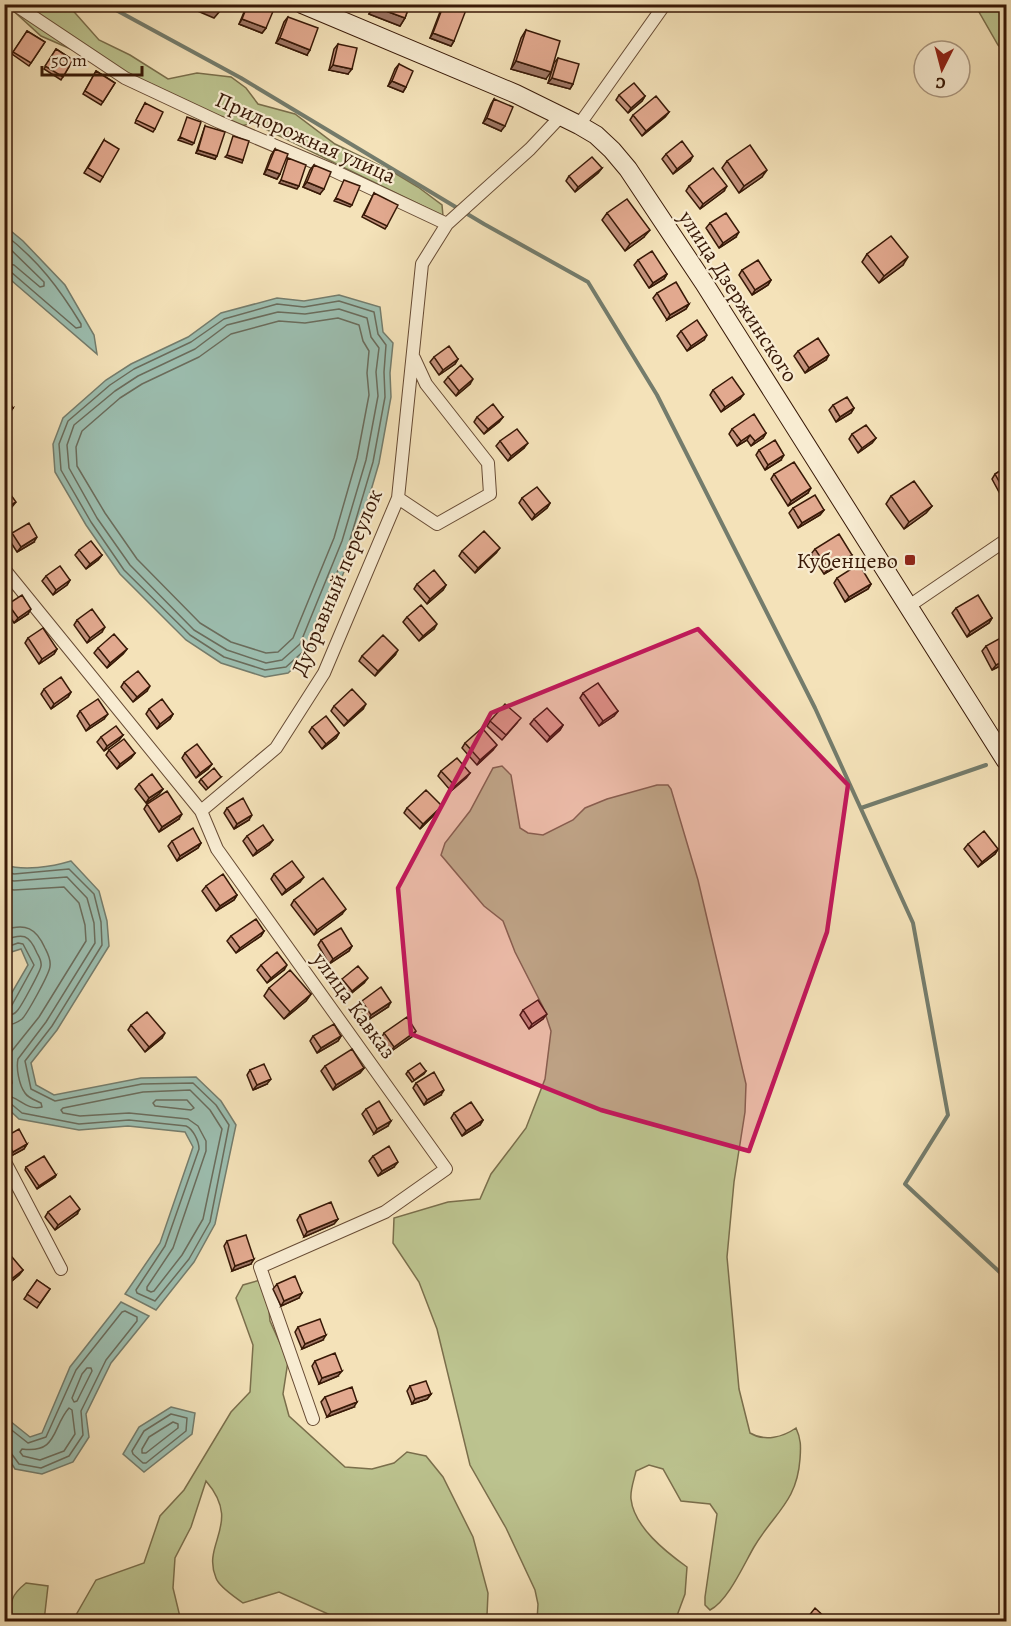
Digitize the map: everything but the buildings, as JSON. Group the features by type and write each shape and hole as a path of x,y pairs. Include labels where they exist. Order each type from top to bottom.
{"main road":[{"name":"улица Дзержинского","path":"302,4 516,94 579,125 596,135 612,150 704,283 1006,760"}],"street":[{"name":"Придорожная улица","path":"14,4 125,78 447,224"},
{"path":"579,125 665,4"},
{"path":"447,224 530,149 561,116"},
{"name":"Дубравный переулок","path":"201,811 276,748 318,682 398,498 422,264 447,224"},
{"path":"398,498 437,524 490,494 488,464 426,384 413,356"},
{"path":"909,606 1006,540"},
{"name":"улица Кавказ","path":"6,576 201,811 217,849 446,1169 385,1212 260,1267 314,1419"},
{"path":"4,1160 61,1269"}],"highlighted area":[{"path":"698,629 848,785 827,932 749,1151 601,1110 411,1034 398,888 491,713"}],"green space":[{"path":"7,5 68,5 99,40 130,55 168,79 197,73 231,77 246,88 258,104 295,114 335,144 393,172 418,187 442,205 443,216 253,123 229,129 126,73 41,36"},
{"path":"975,5 1006,5 1006,53 998,45"},
{"path":"502,766 511,775 520,828 528,833 543,835 573,820 585,808 607,799 657,785 668,785 698,880 746,1084 745,1112 734,1182 727,1257 739,1389 750,1433 768,1438 785,1434 796,1428 800,1443 800,1459 798,1474 789,1497 754,1547 729,1591 710,1610 705,1605 705,1597 717,1514 710,1504 681,1501 663,1469 649,1465 636,1471 631,1499 638,1519 652,1538 687,1567 685,1594 675,1621 537,1621 538,1604 535,1590 506,1528 470,1465 437,1329 419,1282 393,1243 394,1218 448,1202 480,1199 491,1174 526,1128 545,1079 551,1031 543,1007 515,952 503,921 484,906 441,855 445,843 470,811 493,768"},
{"path":"260,1280 267,1289 270,1321 288,1361 283,1394 289,1416 345,1467 372,1469 394,1463 407,1452 426,1456 443,1477 473,1537 488,1593 487,1615 482,1622 378,1622 337,1618 279,1592 243,1603 224,1588 216,1578 213,1554 221,1521 221,1509 206,1481 191,1527 175,1558 173,1588 181,1621 72,1622 96,1580 144,1563 160,1516 184,1490 231,1412 250,1392 253,1345 236,1298 243,1285"},
{"path":"26,1583 48,1586 44,1621 13,1621 12,1599"}],"water":[{"path":"5,226 23,241 65,285 94,335 97,354 5,275"},
{"path":"339,295 380,307 383,332 393,343 390,373 391,397 379,463 355,545 311,652 288,673 265,677 221,663 186,640 120,574 86,525 55,472 53,444 63,418 106,380 131,364 188,337 221,313 277,298 304,301"},
{"path":"71,861 99,891 107,921 109,946 57,1030 31,1063 36,1085 54,1095 141,1078 196,1077 221,1101 236,1125 215,1224 194,1262 156,1310 125,1294 160,1243 193,1147 185,1132 128,1126 79,1130 19,1119 5,1106 5,1008 28,965 21,949 5,954 5,865 21,868 38,867"},
{"path":"121,1302 149,1316 111,1363 86,1414 89,1437 73,1462 42,1474 15,1469 5,1453 5,1417 30,1437 42,1433 70,1367"},
{"path":"171,1407 195,1413 192,1434 144,1472 123,1454 139,1427"}],"waterway":[{"path":"105,4 241,78 484,224 588,282 657,395 815,708 913,923 948,1115 905,1184 1006,1278"},
{"path":"861,808 986,765"}],"place":[{"name":"Кубенцево","path":"910,560"}]}
